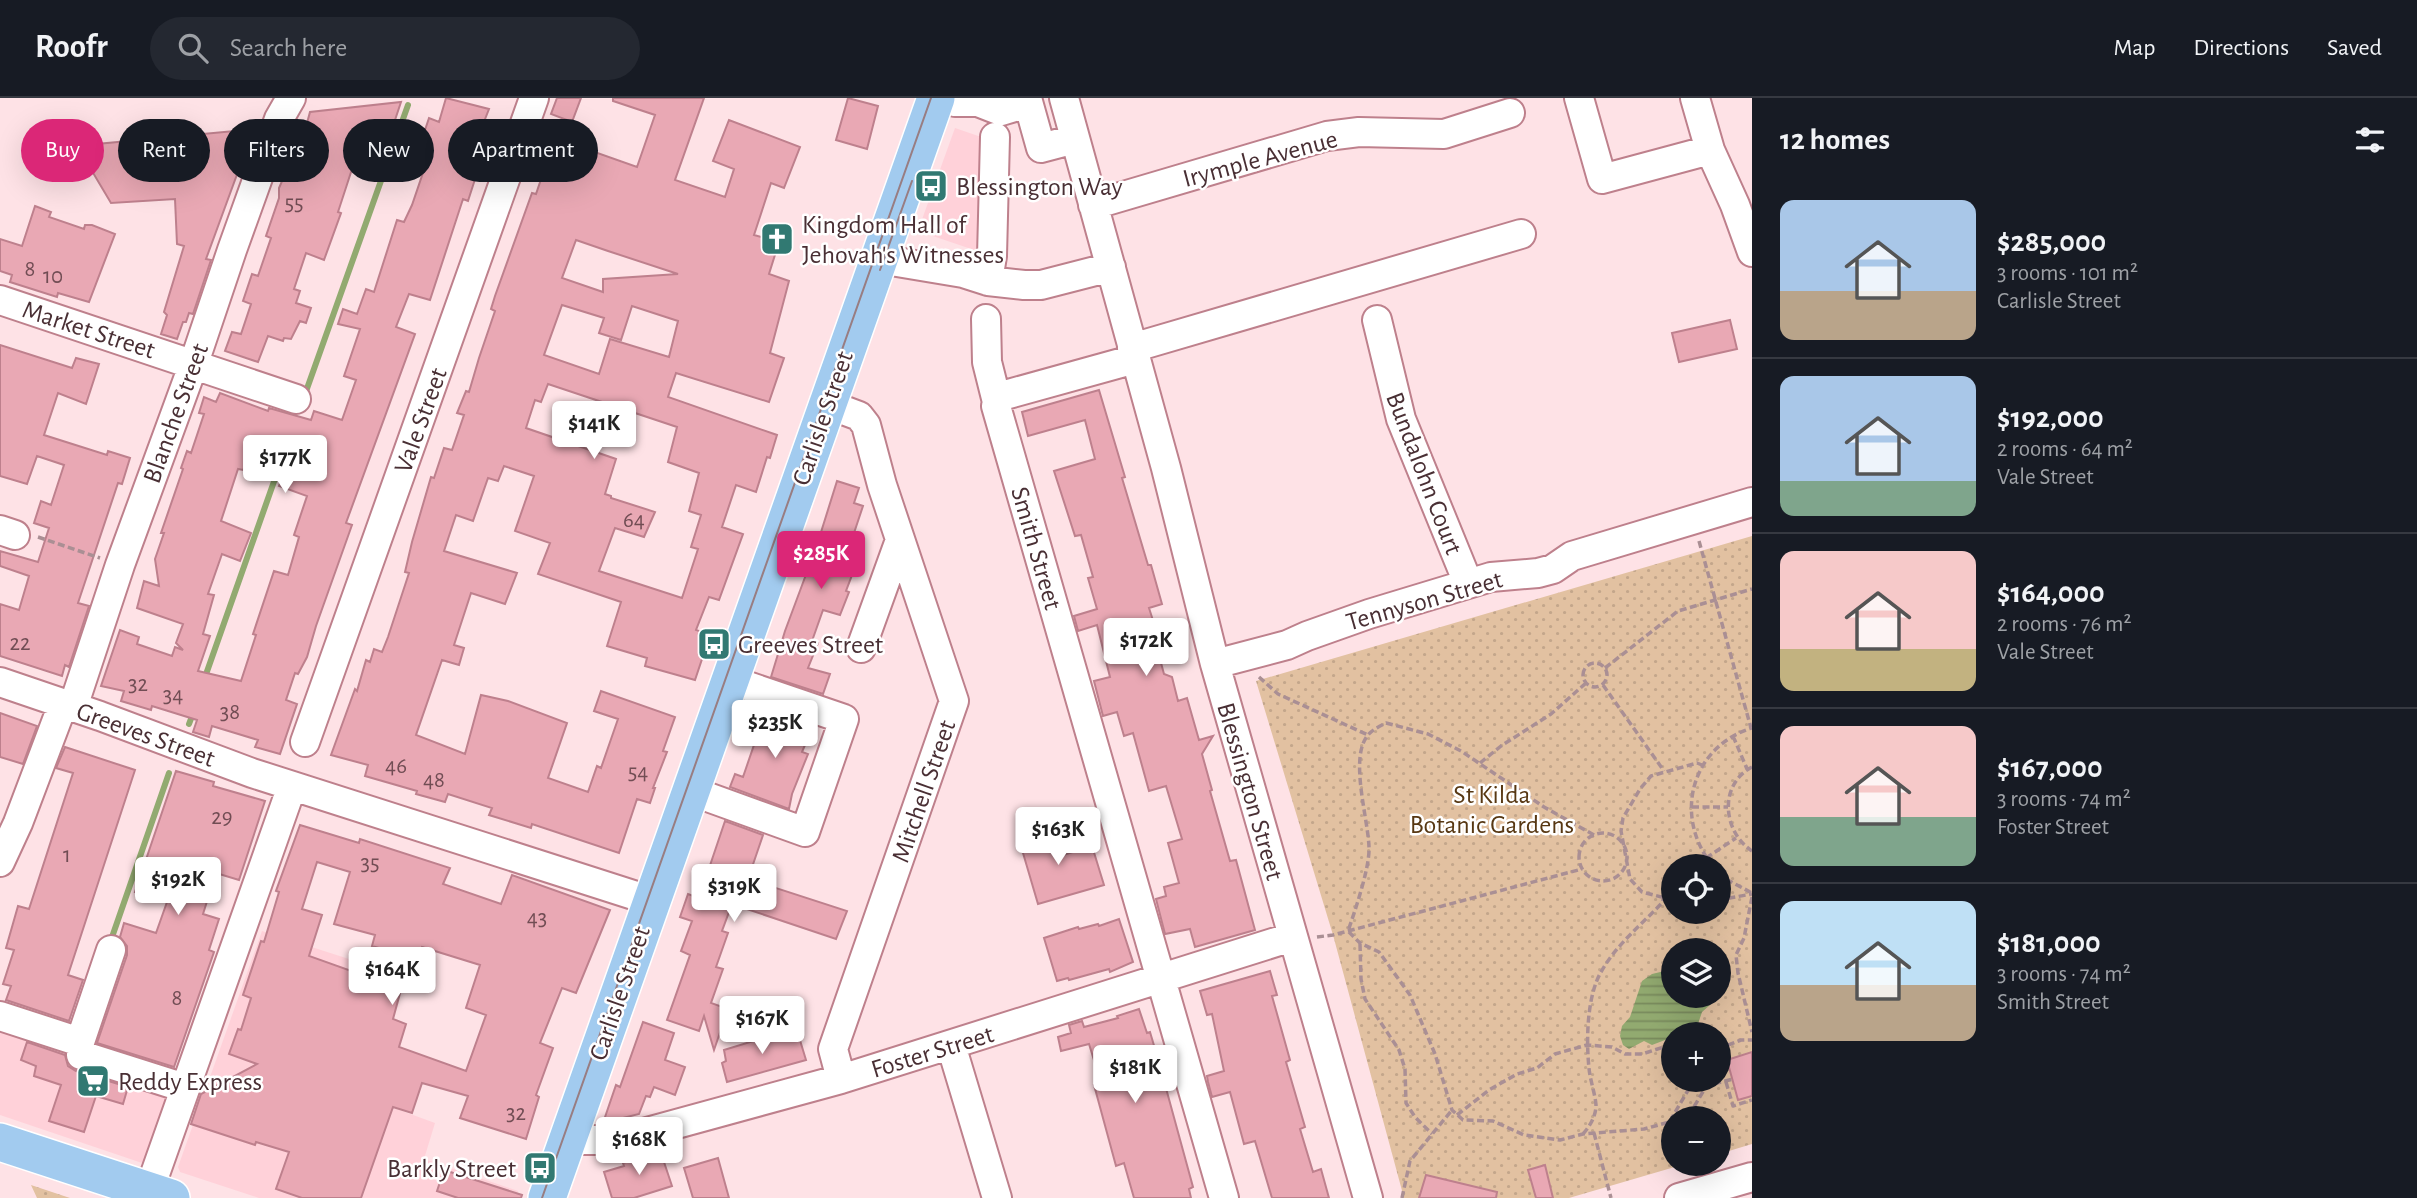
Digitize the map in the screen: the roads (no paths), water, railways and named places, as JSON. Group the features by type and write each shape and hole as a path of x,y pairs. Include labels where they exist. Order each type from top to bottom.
{"main road":[{"name":"Carlisle Street","path":"883,246 900,150 915,98"},
{"name":"Carlisle Street","path":"547,1198 936,98"},
{"path":"0,1142 160,1194"}],"street":[{"name":"Vale Street","path":"305,742 534,98"},
{"path":"942,98 955,103 1003,101 1041,148 1075,139"},
{"name":"Blessington Street","path":"1064,98 1166,468 1215,664 1368,1198"},
{"path":"1579,98 1602,179 1710,150"},
{"path":"1695,98 1710,150 1735,205 1752,252"},
{"name":"Blanche Street","path":"0,862 68,706 121,565 283,105"},
{"name":"Irymple Avenue","path":"1093,205 1327,136 1359,132 1444,134 1510,113"},
{"path":"976,277 992,256 995,137"},
{"path":"997,402 1005,395 1133,353 1521,234"},
{"path":"883,246 916,246 976,277 1041,285 1111,267"},
{"name":"Market Street","path":"0,300 296,399"},
{"name":"Smith Street","path":"986,318 987,362 996,406 1224,1198"},
{"name":"Bundalohn Court","path":"1377,320 1401,419 1468,583"},
{"name":"Mitchell Street","path":"827,404 863,419 954,702 833,1049 841,1079"},
{"name":"Tennyson Street","path":"1215,664 1287,645 1319,631 1468,583 1502,575 1538,573 1553,569 1572,556 1752,502"},
{"path":"861,648 900,540"},
{"path":"691,791 805,832 844,719 730,680"},
{"name":"Greeves Street","path":"0,682 292,786 652,901"},
{"path":"160,1194 185,1088 292,786"},
{"name":"Foster Street","path":"567,1140 618,1140 841,1079 1292,937"},
{"path":"0,1016 80,1042 111,950"},
{"path":"951,1045 997,1198"},
{"path":"81,1055 185,1088"},
{"path":"1679,1198 1752,1177"}],"waterway":[{"path":"304,397 408,105"},
{"path":"204,680 277,473"},
{"path":"189,724 194,711"},
{"path":"111,940 169,773"}],"tram line":[{"path":"542,1198 931,98"},
{"path":"880,270 912,181"}],"place":[{"name":"Blessington Way","path":"931,186"},
{"name":"Kingdom Hall of Jehovah's Witnesses","path":"777,239"},
{"name":"Greeves Street","path":"714,644"},
{"name":"Reddy Express","path":"93,1081"},
{"name":"Barkly Street","path":"540,1168"}],"park label":[{"name":"St Kilda Botanic Gardens","path":"1492,809"}]}
